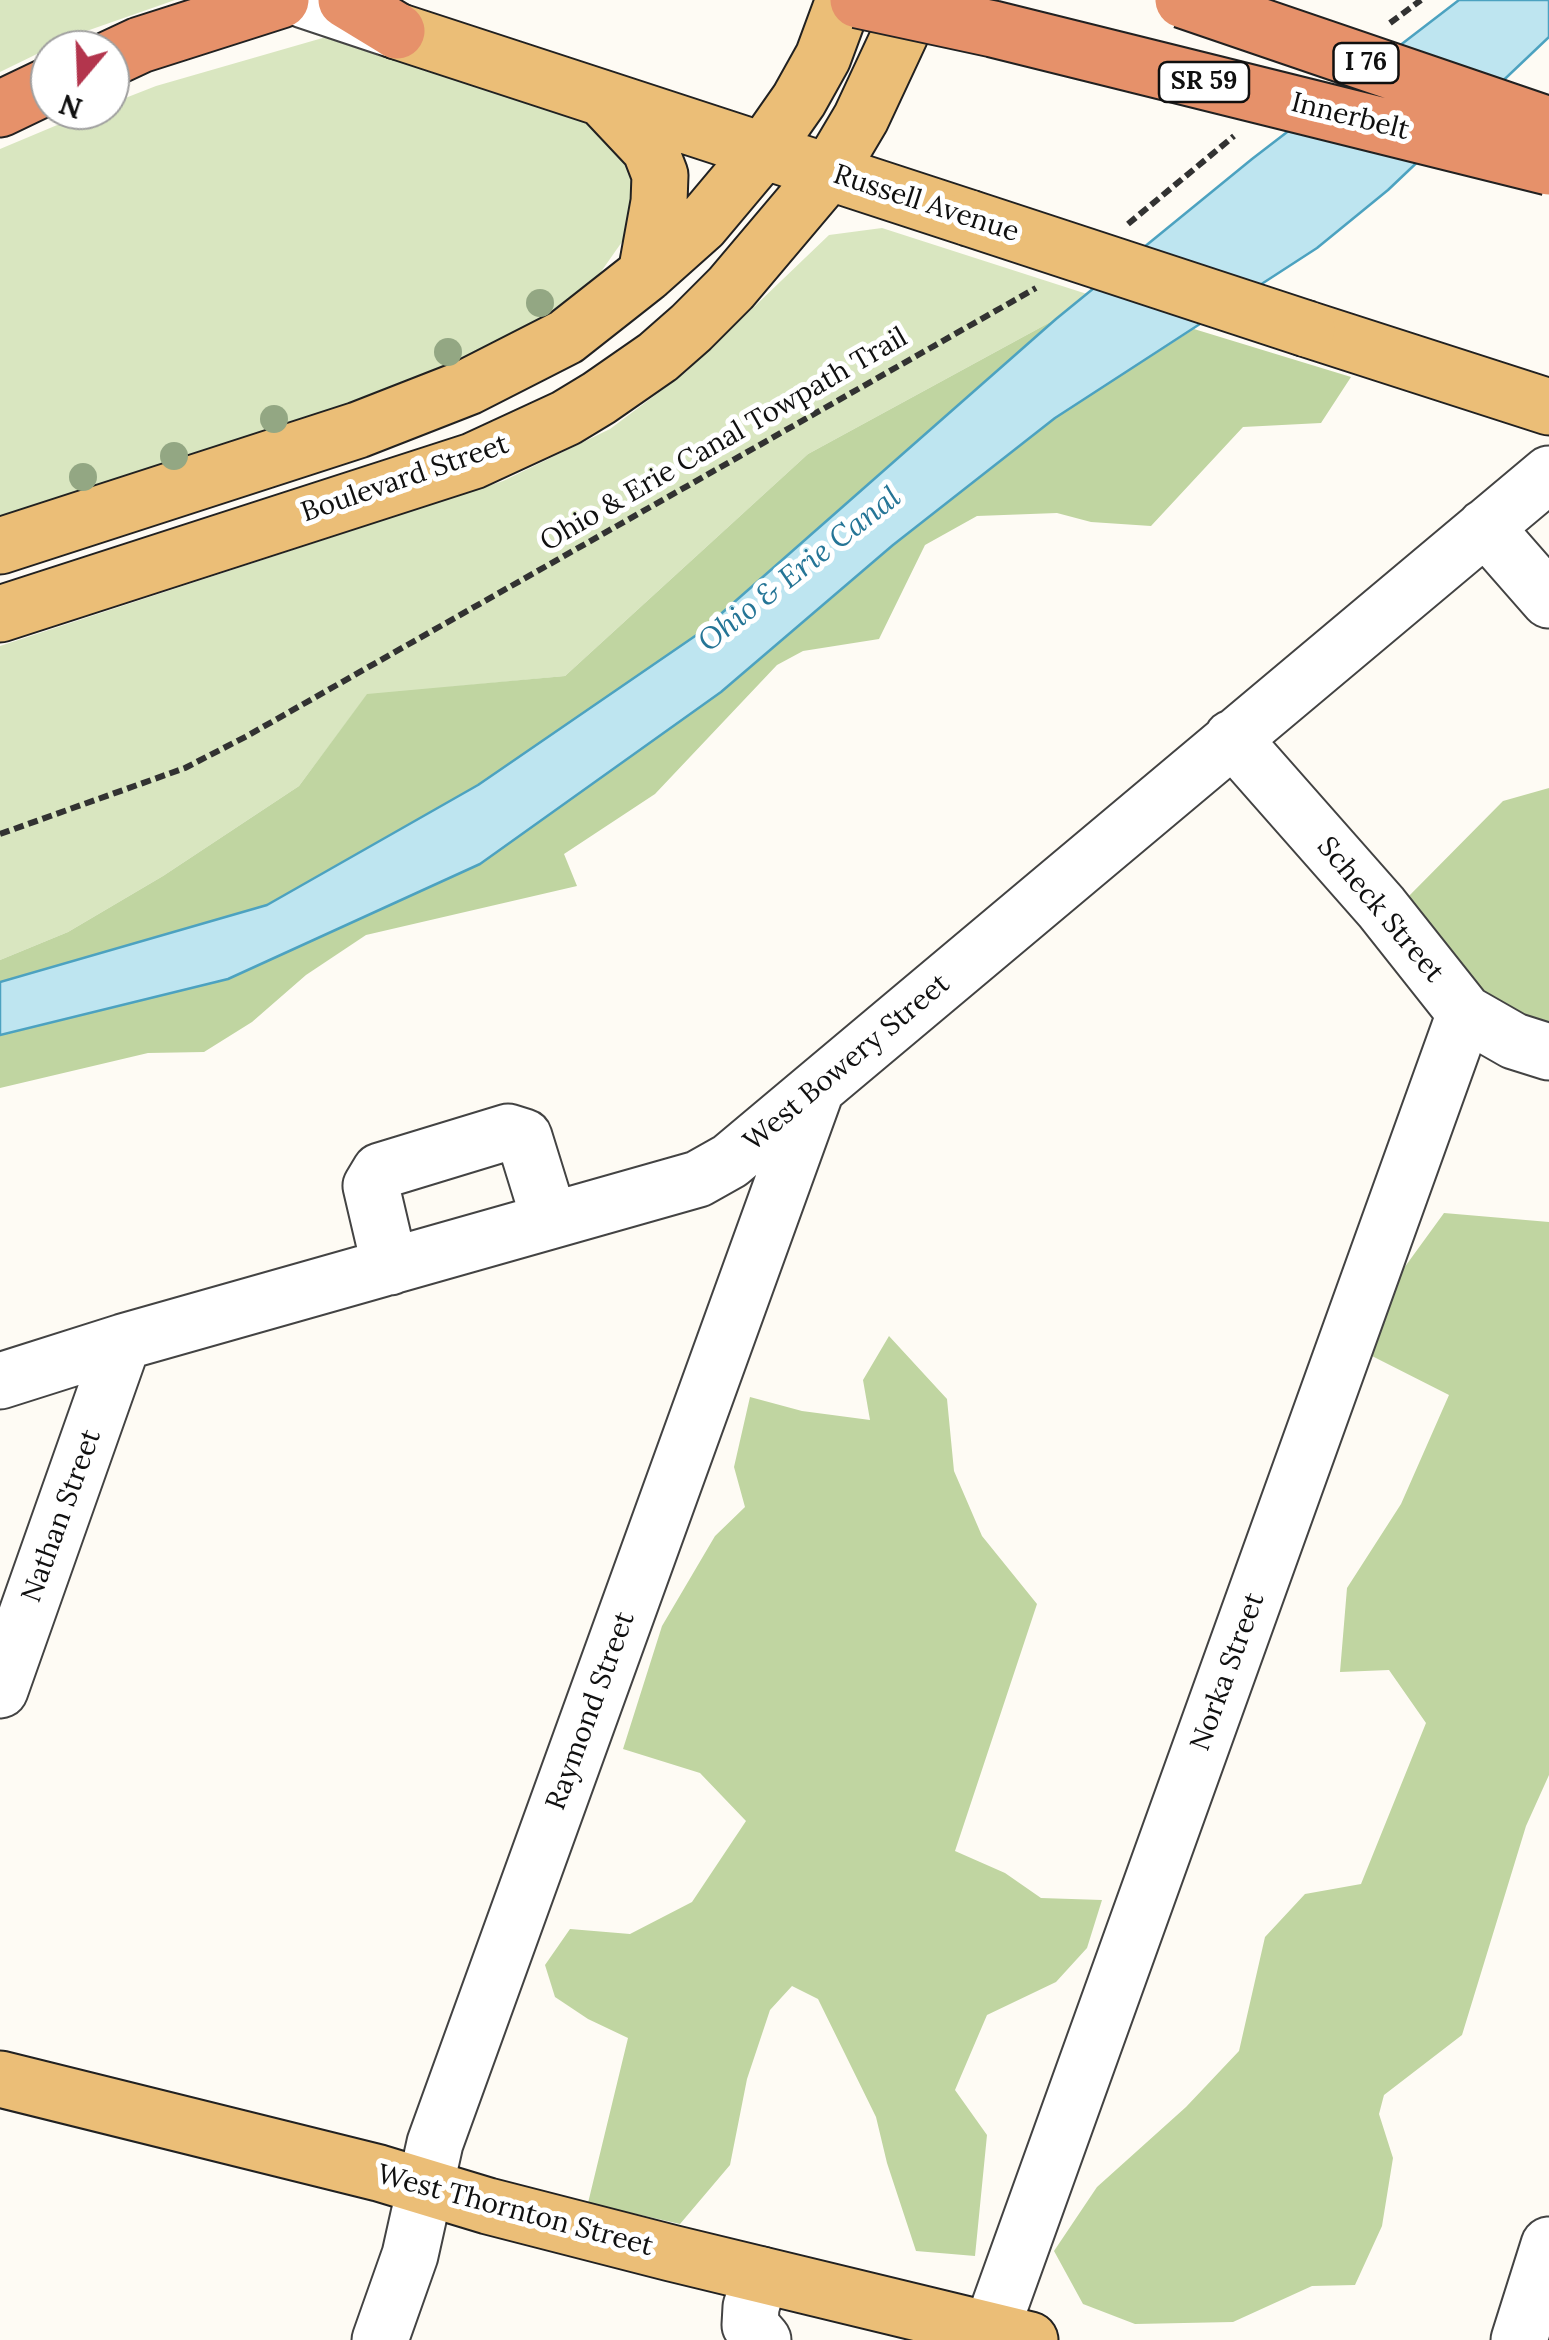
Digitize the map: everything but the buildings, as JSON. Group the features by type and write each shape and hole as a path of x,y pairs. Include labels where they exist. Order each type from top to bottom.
{"highway":[{"path":"130,50 281,0"},
{"path":"346,0 397,30"},
{"name":"Innerbelt","path":"858,0 1549,167"},
{"name":"I 76","path":"1183,0 1549,125"}],"main road":[{"path":"0,546 358,430 468,388 566,337 701,225 764,150 823,57 844,0"},
{"name":"Boulevard Street","path":"0,614 474,460 566,418 658,357 732,288 829,172 861,118 912,0"},
{"name":"Russell Avenue","path":"397,30 1549,407"},
{"path":"601,97 650,150 660,175 646,274"},
{"name":"West Thornton Street","path":"0,2079 760,2275 881,2322 1010,2335"}],"street":[{"name":"Russell Avenue","path":"304,0 397,30"},
{"name":"West Bowery Street","path":"0,1382 124,1342 698,1179 750,1146 1549,474"},
{"path":"1485,527 1549,600"},
{"name":"Scheck Street","path":"1232,738 1380,908 1465,1013 1514,1041 1549,1052"},
{"name":"Norka Street","path":"1010,2335 1465,1013"},
{"name":"Raymond Street","path":"380,2340 410,2256 436,2142 817,1087"},
{"path":"390,1267 371,1186 380,1171 508,1132 524,1137 550,1221"},
{"name":"Nathan Street","path":"0,1690 124,1342"},
{"path":"1518,2340 1549,2245"},
{"path":"760,2275 750,2325 763,2340"}],"path":[{"path":"1374,34 1421,0"},
{"path":"1118,231 1249,125"},
{"name":"Ohio & Erie Canal Towpath Trail","path":"0,834 186,768 247,736 1044,283"}],"green space":[{"path":"0,0 175,0 89,30 30,30 30,57 0,72"},
{"path":"326,37 596,124 642,163 638,219 591,286 491,356 0,524 0,149 45,130 130,130 130,96"},
{"path":"882,228 1087,294 1056,319 808,454 565,676 367,695 299,786 163,876 68,932 0,960 0,646 503,481 610,429 686,372 829,235"},
{"path":"1056,319 698,634 478,785 267,905 0,982 0,960 68,932 163,876 299,786 367,694 565,676 808,454"},
{"path":"1194,329 1351,377 1321,423 1243,427 1151,526 1091,522 1057,513 977,516 925,545 879,639 803,651 777,665 655,794 564,854 577,886 366,935 306,975 252,1022 204,1052 148,1053 0,1088 0,1035 228,979 480,864 721,692 893,544 1055,418"},
{"path":"1549,788 1549,1033 1503,1019 1403,902 1503,801"},
{"path":"1444,1213 1549,1222 1549,1775 1526,1826 1462,2035 1384,2095 1379,2114 1393,2158 1382,2226 1355,2285 1312,2286 1233,2322 1135,2324 1083,2304 1054,2251 1097,2187 1186,2107 1239,2051 1265,1937 1305,1894 1361,1884 1426,1723 1389,1670 1340,1672 1347,1588 1401,1504 1449,1395 1370,1355 1380,1301"},
{"path":"889,1336 947,1399 954,1471 982,1536 1037,1604 955,1851 1005,1873 1041,1898 1102,1900 1087,1948 1056,1982 987,2015 955,2090 987,2135 975,2256 916,2251 876,2117 818,1999 792,1986 770,2010 747,2079 730,2165 680,2224 588,2203 628,2038 588,2019 555,1997 545,1965 570,1929 630,1934 692,1902 746,1821 700,1773 623,1749 662,1626 715,1536 745,1507 734,1467 750,1397 802,1411 870,1420 863,1380"}],"water":[{"name":"Ohio & Erie Canal","path":"1459,0 1549,0 1549,37 1388,190 1317,248 1055,418 893,545 721,692 480,864 228,979 0,1035 0,982 267,905 478,785 698,634 1056,319 1252,159"}]}
